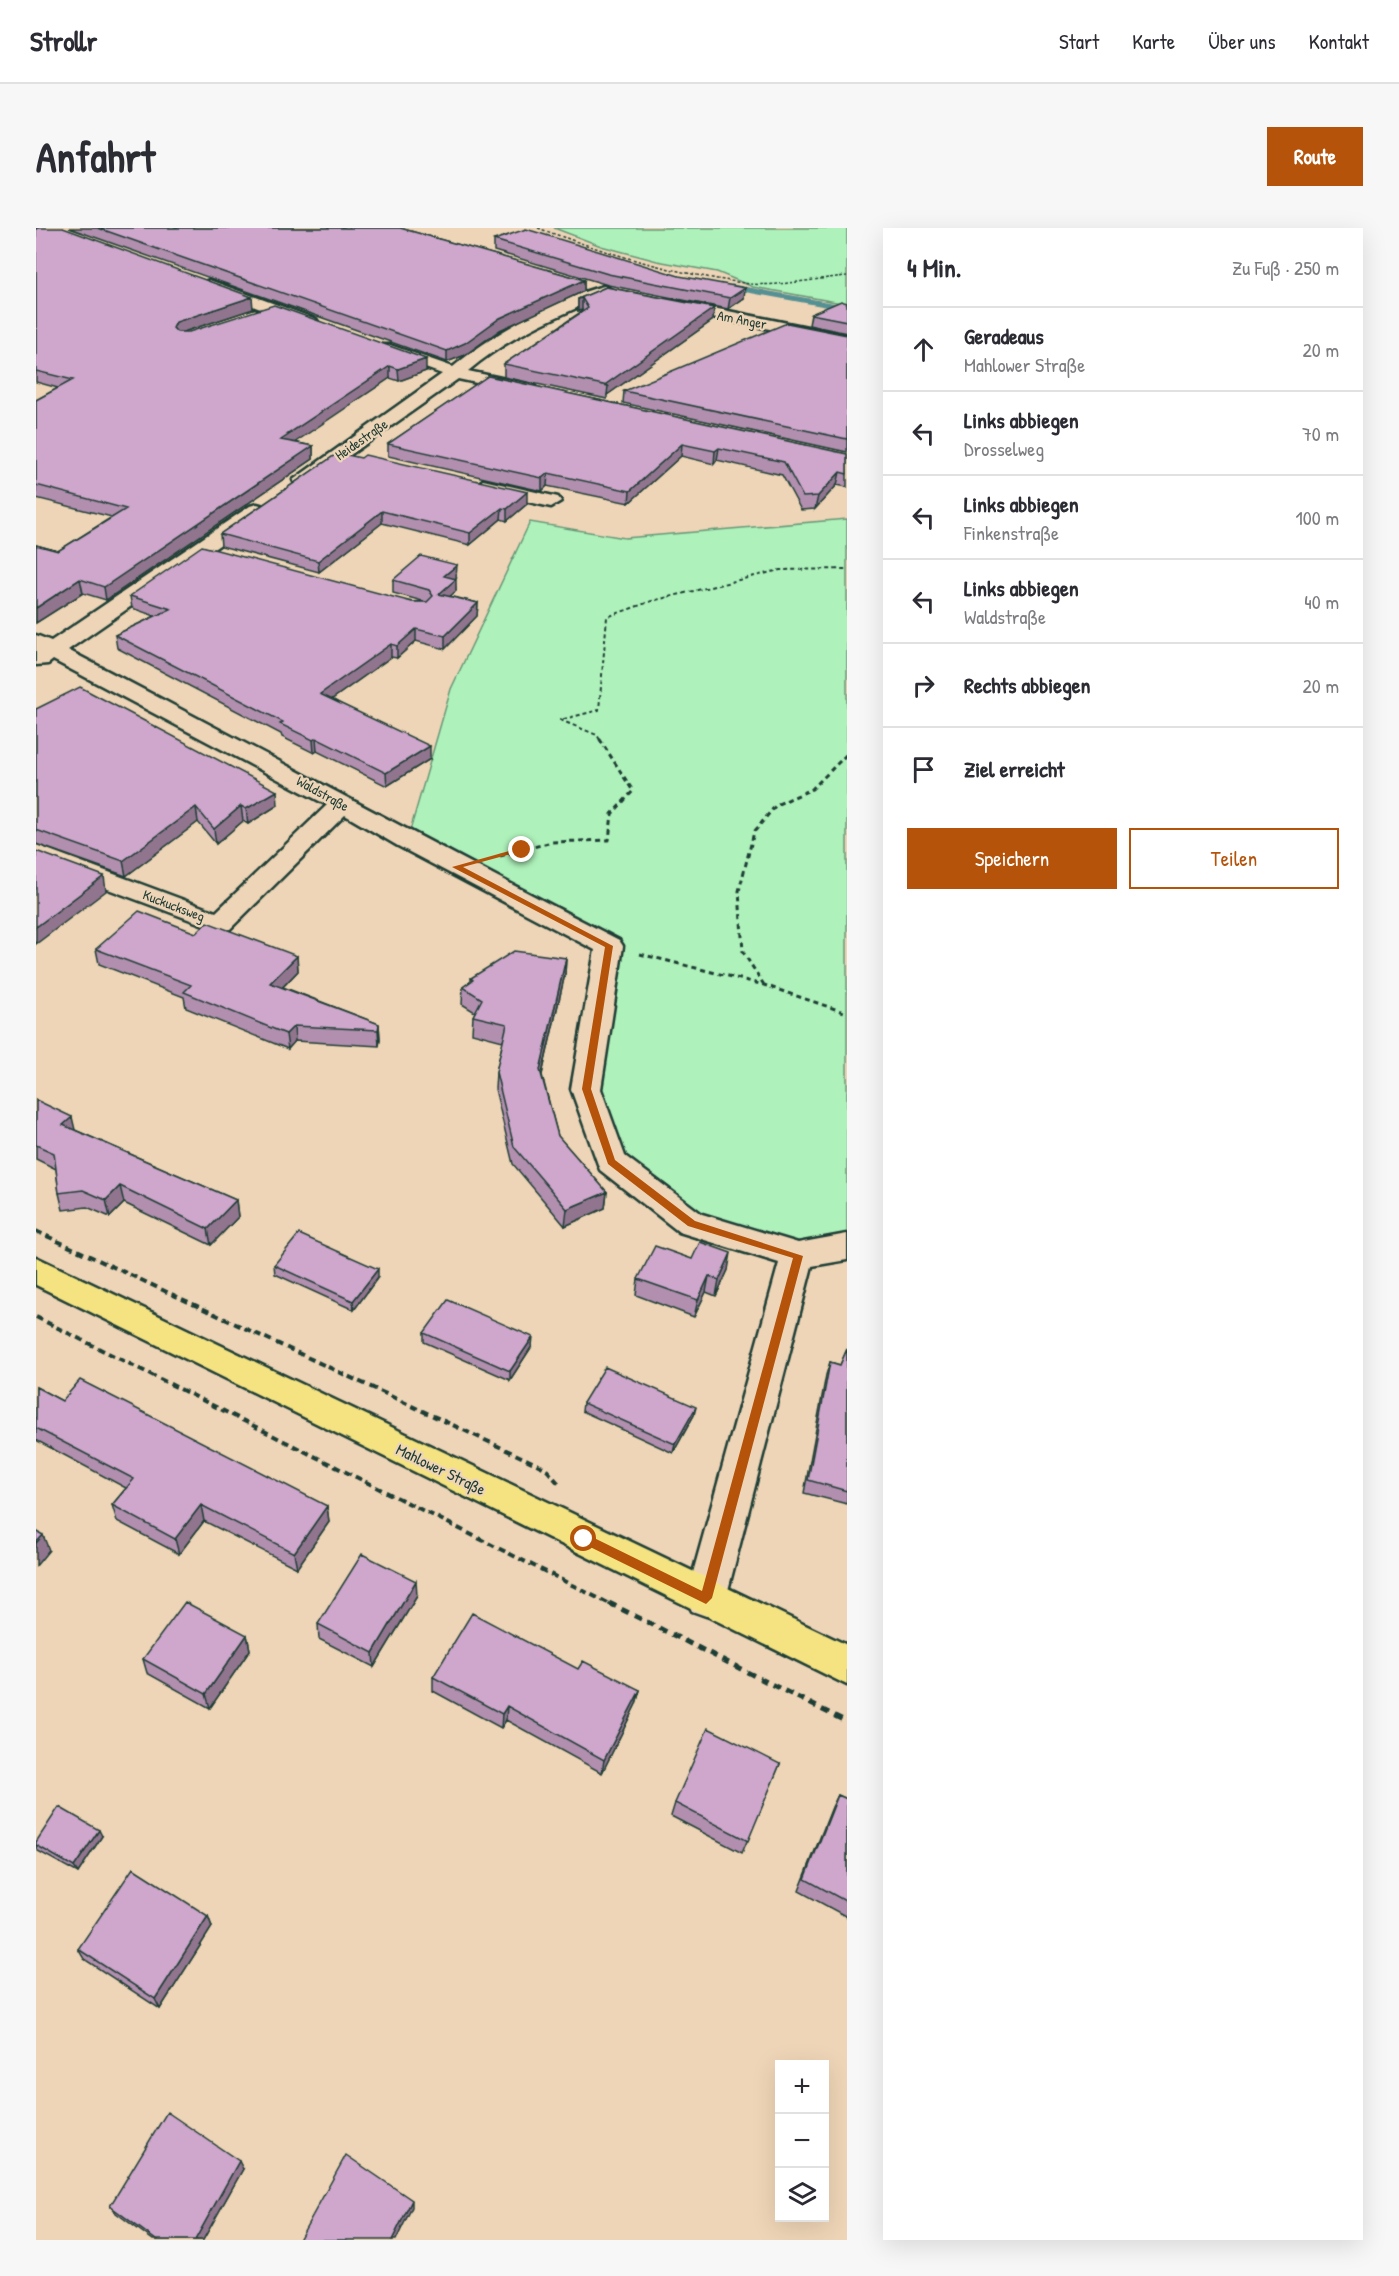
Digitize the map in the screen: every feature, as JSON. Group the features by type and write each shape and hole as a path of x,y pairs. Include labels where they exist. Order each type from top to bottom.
{"main road":[{"name":"Mahlower Straße","path":"36,1270 847,1666"}],"street":[{"path":"193,279 329,328"},
{"path":"582,284 611,292"},
{"name":"Heidestraße","path":"42,651 200,549 341,453 455,373 468,361 527,326 611,292"},
{"name":"Am Anger","path":"652,300 847,340"},
{"path":"252,316 274,309"},
{"path":"372,344 455,373 547,394"},
{"path":"341,453 364,459"},
{"path":"470,483 551,501"},
{"path":"200,549 224,555"},
{"name":"Waldstraße","path":"42,651 343,803 456,867 609,946"},
{"name":"Kuckucksweg","path":"36,853 220,922 343,803"},
{"path":"609,946 586,1089 611,1162 691,1223 798,1256 847,1246"},
{"path":"706,1598 798,1256"}],"path":[{"path":"538,228 595,249 753,284 847,276"},
{"path":"611,292 673,268"},
{"path":"456,867 552,842 609,840 612,814 633,791 597,735 560,720 599,710 608,617 652,601 780,570 847,570"},
{"path":"764,986 743,952 742,942 739,891 754,832 776,805 812,789 847,754"},
{"path":"609,946 764,986 847,1013"},
{"path":"36,1231 545,1468"},
{"path":"36,1317 847,1722"}],"green space":[{"path":"554,228 847,228 847,304 753,287 717,272 657,261 601,246"},
{"path":"847,519 847,1247 798,1256 691,1223 611,1162 586,1089 609,946 407,841 451,689 530,522 625,538"}],"building":[{"path":"36,228 63,228 252,297 176,322 173,328 177,332 189,332 274,305 426,359 398,369 390,366 288,434 290,434 281,440 313,446 104,587 80,579 36,608 36,545 58,551 126,509 36,485 36,400 73,380 36,371"},
{"path":"98,228 400,228 584,280 500,318 465,343 447,351"},
{"path":"526,229 679,276 745,288 730,298 608,274 494,240"},
{"path":"606,287 714,308 606,384 608,386 504,364 588,308 582,298 578,299"},
{"path":"841,301 847,303 847,321 811,314"},
{"path":"787,323 847,335 847,439 624,391"},
{"path":"488,376 847,454 847,474 840,472 818,496 803,497 784,462 719,448 715,451 682,444 630,491 548,473 542,478 388,444"},
{"path":"338,453 361,458 365,455 527,492 507,509 502,508 470,533 382,511 318,561 220,534"},
{"path":"202,546 412,602 427,602 433,596 429,590 393,580 421,556 457,565 444,576 456,579 439,594 478,603 445,636 416,629 397,646 391,644 320,694 430,746 386,773 316,738 313,740 280,724 283,722 115,635 171,609 130,596"},
{"path":"80,687 277,791 246,809 241,806 214,829 196,807 123,861 36,830 36,709"},
{"path":"36,851 104,876 36,927"},
{"path":"139,911 196,933 207,922 297,956 270,983 379,1024 378,1030 294,1026 286,1034 184,992 191,985 96,949"},
{"path":"514,951 566,958 540,1070 558,1136 607,1192 567,1209 514,1147 496,1072 507,1024 473,1016 482,999 463,987 473,980 471,978"},
{"path":"36,1100 72,1117 63,1125 236,1200 208,1229 120,1186 106,1200 83,1190 59,1193 54,1153 36,1145"},
{"path":"299,1234 378,1269 353,1301 274,1265"},
{"path":"700,1242 731,1253 719,1280 709,1276 698,1300 638,1279 655,1246 692,1259"},
{"path":"448,1300 533,1337 510,1371 424,1333"},
{"path":"847,1349 847,1491 808,1480 830,1362 840,1365"},
{"path":"605,1367 696,1407 675,1444 583,1403"},
{"path":"80,1380 327,1506 294,1553 201,1505 175,1539 112,1505 134,1479 36,1428 36,1387 62,1401"},
{"path":"36,1531 43,1535 36,1543"},
{"path":"362,1554 416,1581 373,1653 318,1624"},
{"path":"185,1602 247,1635 206,1694 143,1659"},
{"path":"472,1613 578,1669 583,1661 640,1690 604,1760 507,1706 502,1714 433,1677"},
{"path":"708,1728 780,1764 748,1841 675,1803"},
{"path":"838,1795 847,1799 847,1902 805,1879"},
{"path":"59,1807 99,1830 74,1867 36,1845"},
{"path":"133,1868 208,1916 155,1999 78,1949"},
{"path":"167,2112 239,2161 195,2240 156,2240 110,2206"},
{"path":"346,2155 412,2200 392,2240 299,2240"}],"waterway":[{"path":"732,287 847,308"}],"route":[{"path":"522,850 456,867 609,946 586,1089 611,1162 691,1223 798,1256 706,1598 584,1539"}]}
